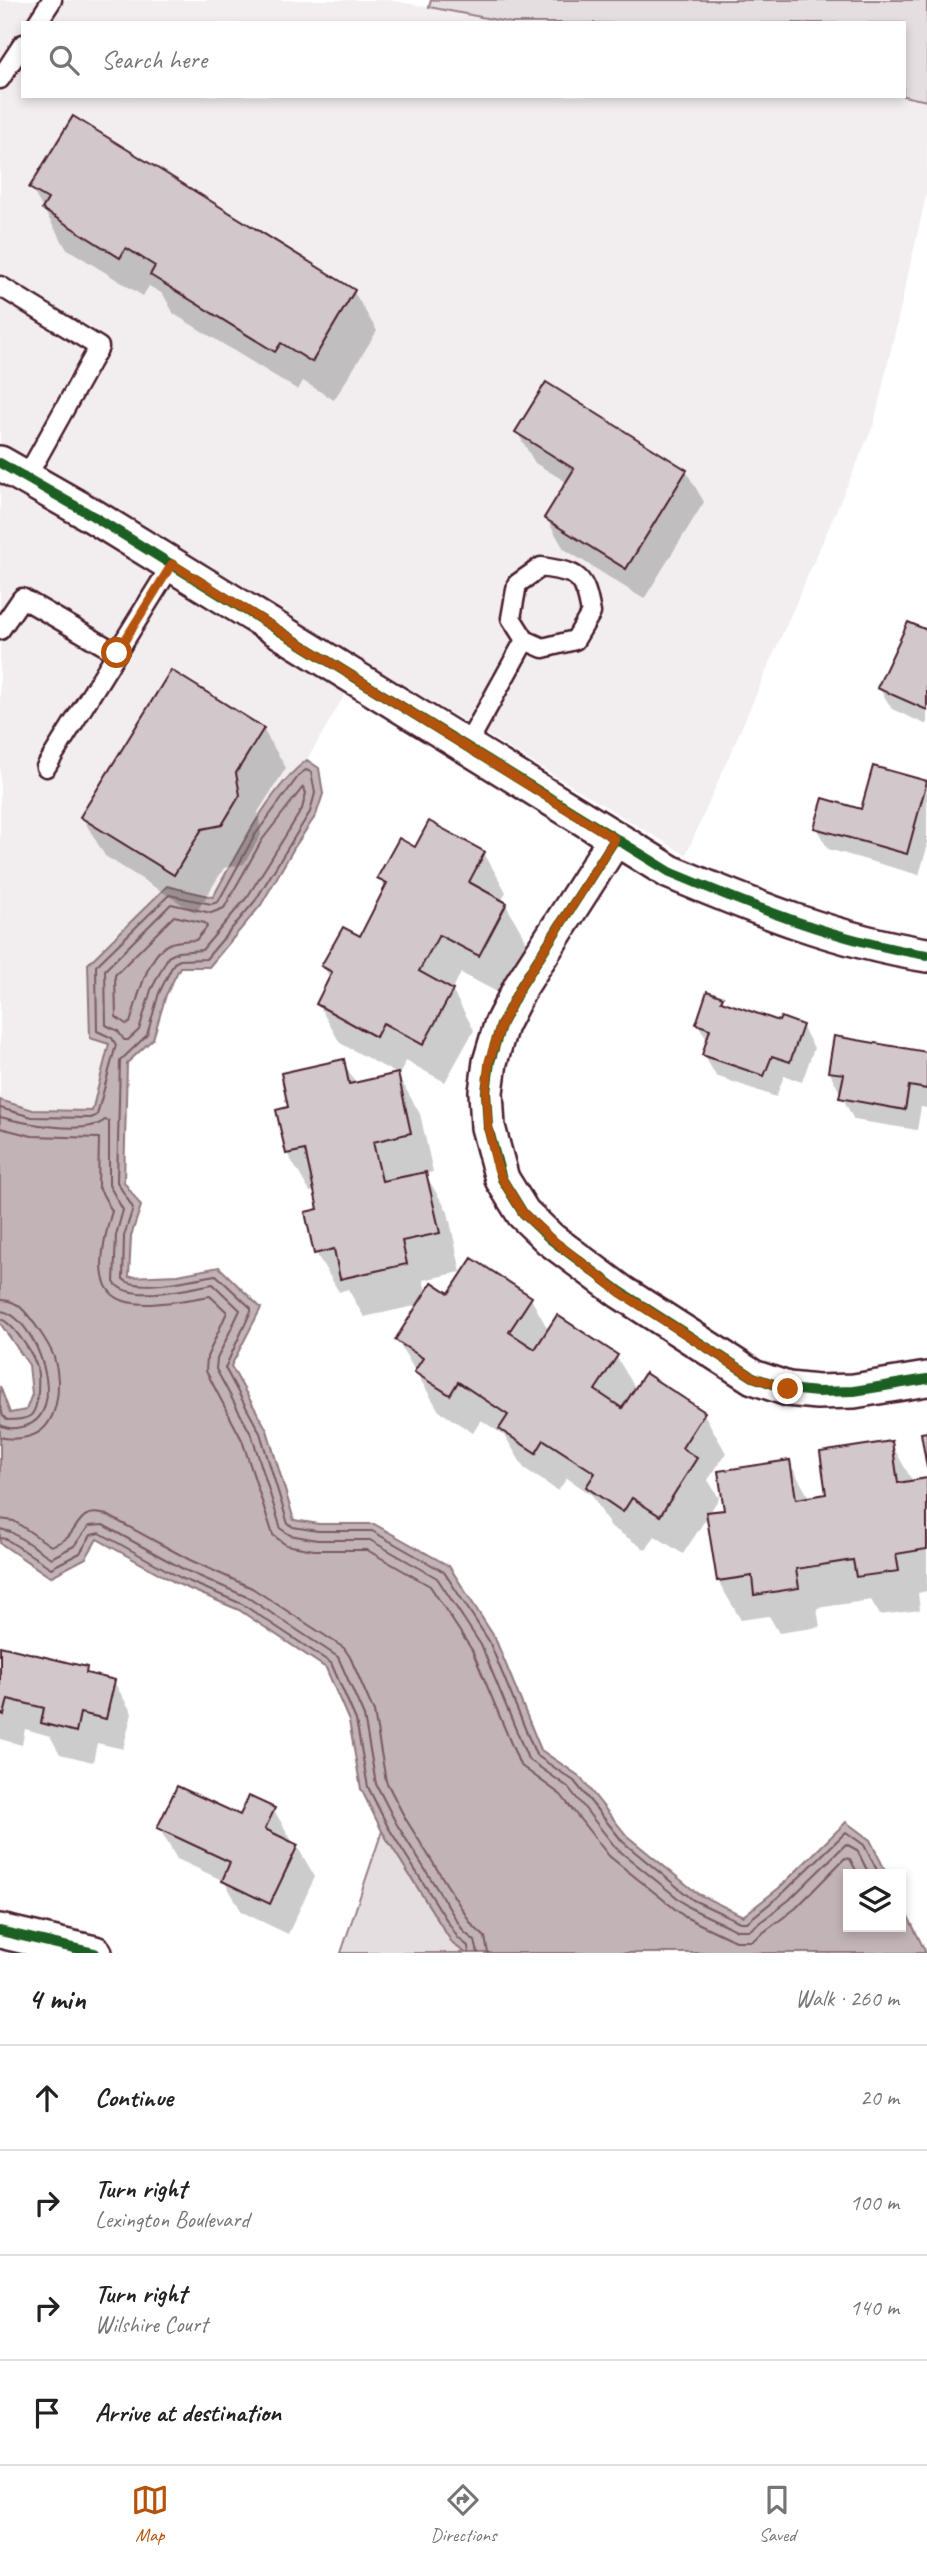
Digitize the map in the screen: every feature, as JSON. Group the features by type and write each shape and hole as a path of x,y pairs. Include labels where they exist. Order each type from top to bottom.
{"street":[{"path":"13,471 172,564 670,873 770,914 857,940 927,955"},
{"path":"615,839 521,986 501,1025 489,1062 486,1093 488,1127 502,1179 523,1213 550,1238 621,1293 753,1377 788,1389 817,1392 854,1391 927,1379"},
{"path":"0,1931 95,1953"}],"lane":[{"path":"38,21 52,0"},
{"path":"0,79 21,47"},
{"path":"0,285 99,347 13,471"},
{"path":"46,767 172,564"},
{"path":"541,567 570,571 586,588 591,613 575,640 543,648 525,640 511,618 517,584 541,567"},
{"path":"0,630 22,598 117,653"},
{"path":"467,745 525,640"}],"shaded area":[{"path":"0,0 389,0 501,21 21,21 21,98 906,97 927,101 927,192 874,424 686,855 364,661 307,760 295,769 249,832 213,898 109,1044 92,1111 33,1110 0,1100"},
{"path":"431,0 927,0 927,101 906,97 906,21 502,21 429,7"},
{"path":"382,1831 453,1944 466,1953 341,1953"}],"water":[{"path":"307,760 319,768 323,794 316,815 261,905 209,967 180,967 166,995 153,1039 127,1063 124,1182 141,1206 131,1236 129,1277 178,1275 219,1267 261,1308 231,1366 267,1430 294,1520 319,1524 374,1524 449,1566 495,1638 541,1750 579,1776 627,1836 698,1894 743,1916 779,1888 846,1822 870,1840 884,1869 843,1869 843,1932 906,1932 906,1912 926,1953 466,1953 453,1944 382,1831 361,1789 349,1721 326,1668 239,1610 178,1584 97,1539 86,1558 50,1577 0,1543 0,1386 10,1413 26,1410 32,1394 29,1365 0,1323 0,1100 33,1110 92,1111 109,1044 90,1038 88,964 167,886 213,897 267,805 293,772"}],"building":[{"path":"73,116 355,290 312,362 281,343 275,352 150,275 155,266 126,248 120,258 42,209 48,199 29,188"},
{"path":"546,382 687,470 626,569 544,518 574,469 515,432"},
{"path":"908,622 927,630 927,710 877,688"},
{"path":"171,670 264,728 236,773 240,795 222,825 202,829 174,875 80,817"},
{"path":"873,766 927,781 907,854 814,828 823,798 861,809"},
{"path":"429,821 485,852 469,882 507,903 479,956 439,935 419,971 453,990 423,1045 383,1023 376,1037 316,1004 332,972 321,966 343,927 360,936 387,883 377,878 399,838 415,847"},
{"path":"707,991 723,997 721,1001 779,1021 781,1017 803,1025 790,1062 772,1056 764,1076 702,1055 710,1029 696,1024"},
{"path":"834,1036 927,1052 927,1089 909,1086 905,1110 839,1098 844,1074 828,1072"},
{"path":"344,1059 349,1084 398,1073 411,1133 373,1142 382,1181 426,1172 440,1233 402,1241 407,1264 340,1279 334,1249 314,1254 305,1212 318,1209 305,1150 286,1154 276,1110 288,1107 281,1073"},
{"path":"472,1258 532,1297 509,1332 535,1349 557,1315 618,1355 595,1390 622,1408 645,1373 705,1412 682,1448 697,1458 660,1516 632,1498 623,1512 586,1487 595,1473 544,1440 536,1453 499,1429 508,1415 458,1382 450,1395 414,1372 423,1358 395,1340 432,1282 449,1293"},
{"path":"927,1432 927,1468 921,1433"},
{"path":"892,1441 898,1483 927,1478 927,1549 896,1554 899,1571 856,1577 853,1560 796,1569 799,1588 754,1595 752,1576 717,1581 706,1512 724,1510 718,1471 790,1460 796,1499 826,1494 820,1452"},
{"path":"0,1646 87,1667 86,1673 115,1680 106,1719 80,1713 76,1732 41,1723 44,1708 8,1699 4,1715 0,1713"},
{"path":"177,1786 240,1815 249,1796 275,1808 265,1829 298,1845 270,1904 222,1881 230,1862 157,1828"}],"cycle path":[{"path":"0,463 93,516 670,872 764,910 828,932 927,955"},
{"path":"615,839 521,986 501,1025 490,1062 486,1092 488,1127 502,1179 523,1213 550,1239 621,1292 753,1377 788,1389 817,1392 854,1391 927,1379"},
{"path":"0,1931 95,1953"}],"route":[{"path":"117,653 172,564 615,839 521,986 501,1025 489,1062 486,1093 488,1127 496,1162 502,1179 523,1213 550,1238 621,1293 753,1377 788,1389"}]}
